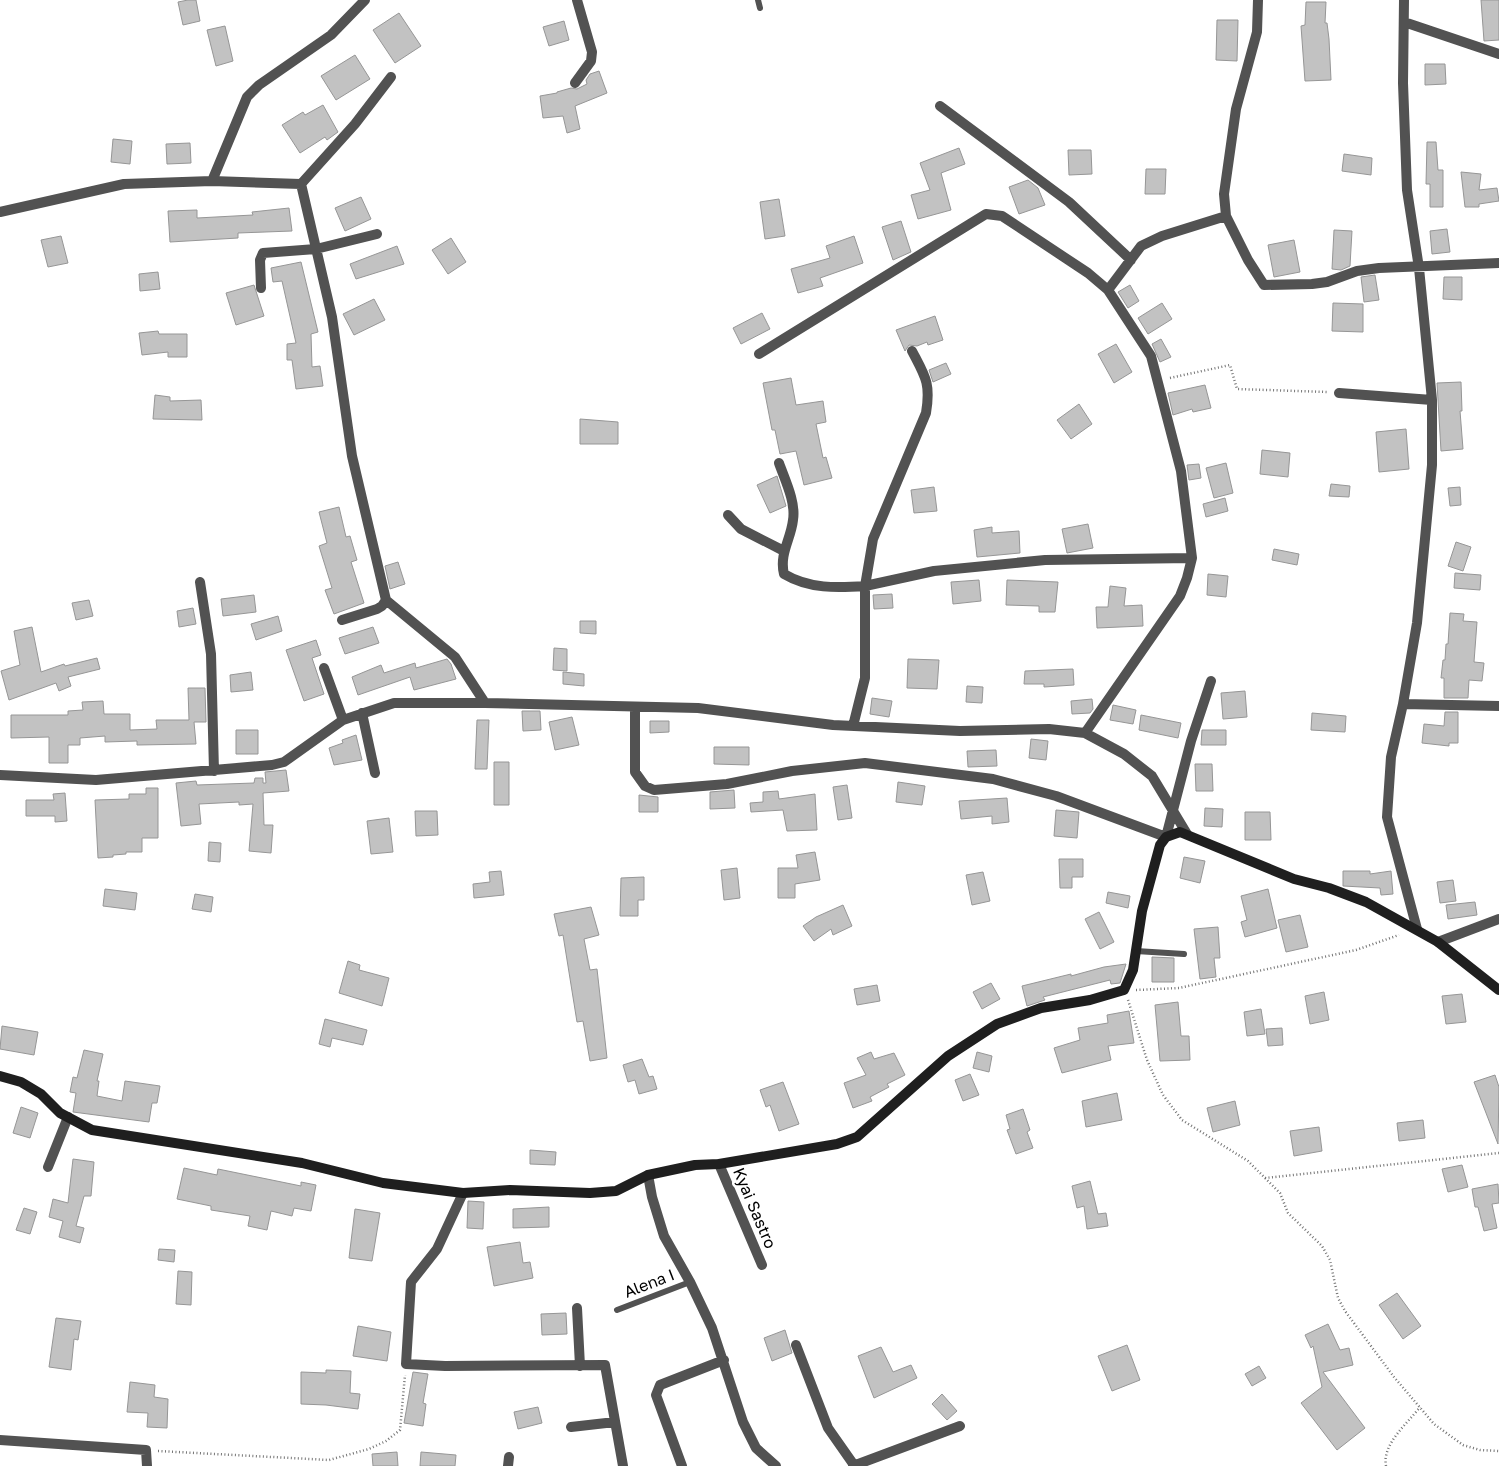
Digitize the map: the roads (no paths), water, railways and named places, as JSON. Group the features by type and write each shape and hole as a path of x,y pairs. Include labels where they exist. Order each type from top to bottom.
{"street":[{"path":"212,181 247,98 260,85 331,36 365,0"},
{"path":"575,83 591,60 592,52 576,0"},
{"path":"1258,0 1257,32 1236,109 1232,146 1226,172 1226,216 1255,272 1267,286 1327,282 1357,271 1499,263"},
{"path":"1404,0 1403,83 1407,190 1419,268 1432,400 1432,465 1417,623 1403,704 1390,757 1387,817 1417,929"},
{"path":"1404,22 1499,54"},
{"path":"0,212 124,184 212,181 301,184 355,124 391,77"},
{"path":"940,106 1069,202 1131,260"},
{"path":"301,184 332,317 352,456 386,600 455,656 485,702"},
{"path":"760,354 986,214 1002,216 1088,273 1108,290 1150,356 1180,470 1192,558 1180,596 1085,733"},
{"path":"1108,290 1141,246 1162,236 1226,216"},
{"path":"261,288 260,260 263,253 316,249 377,234"},
{"path":"854,726 865,678 865,586 873,539 926,413 928,398 927,380 912,351"},
{"path":"1339,393 1432,400"},
{"path":"779,463 790,495 794,519 784,551 782,564 784,574 792,578 832,588 865,586 934,571 1045,560 1192,558"},
{"path":"728,515 741,529 784,551"},
{"path":"200,582 211,654 214,771"},
{"path":"342,620 377,609 386,600"},
{"path":"324,668 343,720"},
{"path":"0,1076 28,1086 68,1117 92,1130 302,1163 383,1183 463,1193 510,1190 590,1193 616,1190 648,1175 695,1165 719,1164 837,1144 857,1137 948,1056 997,1024 1041,1008 1090,1000 1124,990 1130,980 1147,887 1160,845 1166,837 1191,741 1211,681"},
{"path":"0,775 96,780 272,765 284,762 343,720 394,703 485,702 635,708 698,708 854,726 960,731 1049,729 1085,733 1124,754 1152,776 1187,834"},
{"path":"1403,704 1499,706"},
{"path":"635,708 635,772 645,786 654,790 727,784 792,771 866,763 993,779 1056,796 1166,837 1180,832 1187,834 1294,879 1329,888 1366,902 1438,942 1499,990"},
{"path":"362,713 375,773"},
{"path":"1438,942 1499,919"},
{"path":"48,1167 68,1117"},
{"name":"Kyai Sastro","path":"719,1164 762,1265"},
{"path":"648,1175 664,1236 690,1282 712,1328 743,1422 756,1448 776,1466"},
{"path":"463,1193 437,1249 411,1282 406,1364 445,1366 605,1365 623,1466"},
{"path":"577,1308 580,1366"},
{"path":"796,1345 828,1428 853,1466 866,1464 960,1426"},
{"path":"682,1466 656,1395 657,1390 660,1385 724,1360"},
{"path":"571,1426 615,1422"},
{"path":"0,1440 146,1450 147,1466"}],"lane":[{"path":"758,0 760,8"},
{"path":"1136,951 1184,954"},
{"name":"Alena I","path":"617,1310 690,1282"}]}
